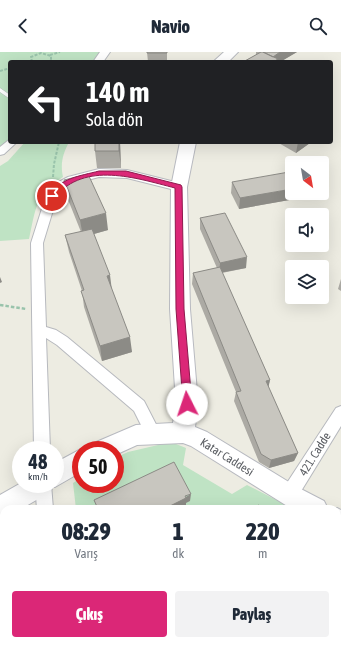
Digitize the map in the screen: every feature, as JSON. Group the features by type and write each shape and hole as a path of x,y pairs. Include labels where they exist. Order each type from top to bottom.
{"main road":[{"path":"222,60 232,52"},
{"path":"122,441 136,435 183,432 187,404 180,309 179,187 188,144"},
{"name":"Katar Caddesi","path":"183,432 199,439 289,495 308,505"},
{"path":"5,505 26,493"}],"street":[{"path":"0,152 10,144"},
{"path":"42,441 36,244 52,196 59,187 84,176 99,173 126,174 179,187"},
{"path":"39,330 51,334 62,341 131,399 144,414 153,434"},
{"name":"421. Cadde","path":"289,495 341,413"},
{"path":"43,493 45,505"}],"lane":[{"path":"0,89 8,96"}],"path":[{"path":"35,53 45,53 50,55 60,52"},
{"path":"50,55 52,58 50,60"},
{"path":"59,144 53,172 54,178 59,187"},
{"path":"0,305 39,311"}],"green space":[{"path":"0,52 105,52 99,60 8,60 8,144 0,152"},
{"path":"23,144 68,144 63,159 63,177 47,190 38,203 29,239 0,241 0,166 8,161"},
{"path":"171,442 186,448 183,465 232,494 247,485 286,505 76,505 74,493 124,493 124,454"}],"building":[{"path":"167,52 167,53 147,53"},
{"path":"261,52 278,59 276,60 247,60"},
{"path":"263,52 280,52 273,57"},
{"path":"95,144 119,144 119,151 95,151"},
{"path":"285,173 285,190 240,198 232,182"},
{"path":"88,174 106,213 80,220 64,180"},
{"path":"225,213 247,257 220,263 200,218"},
{"path":"92,229 110,275 107,276 130,337 100,346 81,291 84,290 65,235"},
{"path":"220,267 270,380 266,381 298,453 271,460 261,454 236,392 241,391 193,273"},
{"path":"174,462 191,494 185,496 186,498 172,505 96,505 94,500 109,493 124,493 124,486"}],"route":[{"path":"52,196 59,187 72,180 99,173 126,174 179,187 178,248 180,309 187,404"}]}
